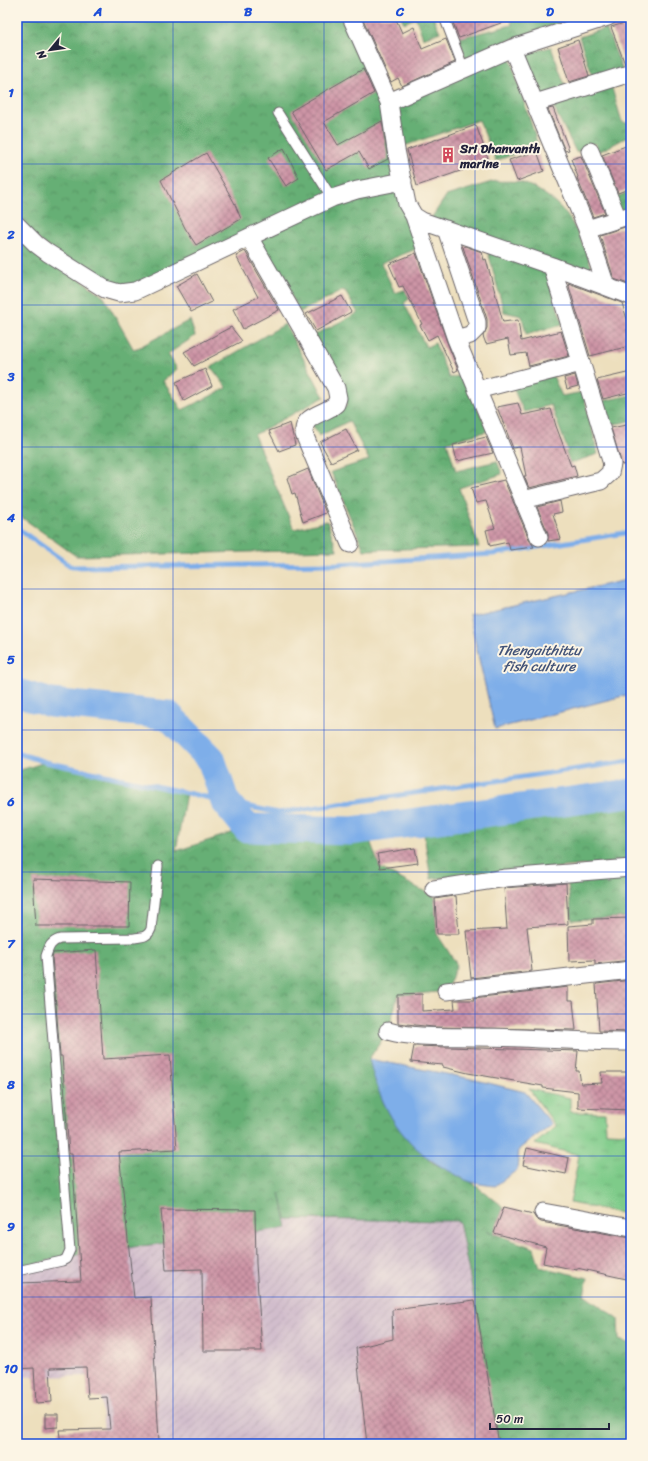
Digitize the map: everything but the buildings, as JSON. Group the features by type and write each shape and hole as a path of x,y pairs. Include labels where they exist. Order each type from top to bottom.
{"street":[{"path":"350,17 389,102 396,150 408,204 414,216 456,339 539,537"},
{"path":"389,102 512,48 608,17"},
{"path":"512,48 587,229 606,286"},
{"path":"535,103 631,73"},
{"path":"587,229 624,217 590,150"},
{"path":"17,225 36,244 48,253 105,289 119,293 135,291 332,198 357,190 403,181"},
{"path":"414,216 422,221 552,266 631,296"},
{"path":"446,229 477,322 477,328 474,332 456,339"},
{"path":"249,237 336,388 338,398 336,404 307,420 303,426 304,434 350,544"},
{"path":"523,500 601,481 610,473 612,464 552,266"},
{"path":"477,390 581,363"},
{"path":"434,889 506,878 631,868"},
{"path":"446,991 631,970"},
{"path":"388,1031 398,1034 437,1037 631,1042"},
{"path":"543,1212 631,1228"}],"lane":[{"path":"444,17 464,69"},
{"path":"278,113 332,198"},
{"path":"17,1271 62,1261 66,1259 70,1250 46,956 48,947 54,941 60,939 134,938 144,937 149,934 151,929 158,866"}],"shaded area":[{"path":"17,797 197,1169 275,1173 286,1219 459,1221 534,1248 540,1267 588,1278 584,1295 618,1319 619,1340 631,1344 631,1444 105,1444 99,1376 17,1377"}],"green space":[{"path":"17,17 350,17 389,102 403,181 332,198 135,291 88,278 17,223"},
{"path":"401,17 433,17 440,32 423,38 416,18 404,23"},
{"path":"510,17 576,17 508,41 466,60 459,38 512,25"},
{"path":"606,28 623,71 594,80 579,37"},
{"path":"551,47 566,88 537,98 519,55"},
{"path":"509,55 538,145 496,161 479,120 404,146 395,105"},
{"path":"611,85 622,122 631,124 631,135 599,152 595,143 576,152 552,104"},
{"path":"495,181 523,183 539,190 552,199 562,209 578,233 595,277 430,220 446,196"},
{"path":"397,190 419,248 381,263 395,293 407,289 409,299 404,303 426,347 435,343 449,378 463,375 488,431 447,442 456,471 497,461 502,474 459,488 479,547 364,550 331,472 369,460 349,421 319,436 312,424 347,406 314,335 358,313 344,290 300,312 259,239 339,200"},
{"path":"631,191 631,211 620,214 614,198"},
{"path":"17,231 104,297 134,350 190,320 195,336 168,354 177,369 163,381 182,410 227,388 211,367 285,324 324,397 254,435 294,529 327,521 337,550 76,556 17,514"},
{"path":"487,248 546,271 563,325 526,334 522,316 504,312"},
{"path":"553,376 562,396 583,392 598,454 571,463 559,459 556,455 568,451 551,405 524,412 512,386"},
{"path":"631,395 631,421 605,426 598,402"},
{"path":"46,762 186,793 176,851 247,828 369,838 380,868 435,897 437,934 457,965 446,991 398,996 388,1031 369,1059 430,1161 471,1182 504,1207 494,1233 486,1231 534,1248 540,1267 588,1278 584,1295 618,1319 619,1340 631,1344 631,1444 498,1444 478,1318 459,1221 286,1219 280,1193 287,1228 69,1255 17,1269 17,771"},
{"path":"631,798 631,861 431,879 423,828"},
{"path":"631,871 631,917 572,920 567,876"},
{"path":"529,1089 570,1098 570,1112 605,1113 606,1132 631,1133 631,1215 570,1203 579,1155 535,1144 556,1126"}],"water":[{"name":"Thengaithittu fish culture","path":"631,579 631,694 495,729 469,615"},
{"path":"369,1059 472,1079 525,1092 552,1124 519,1149 517,1170 495,1186 468,1181 433,1161 418,1150 406,1138 387,1110 374,1077"}],"waterway":[{"path":"17,528 72,567 338,564 493,554 631,532"},
{"path":"17,693 51,703 168,715 211,759 225,801 247,828 351,831 631,793"},
{"path":"17,753 46,762 278,813 631,761"}],"place":[{"name":"Sri Dhanvanth marine","path":"448,155"}]}
